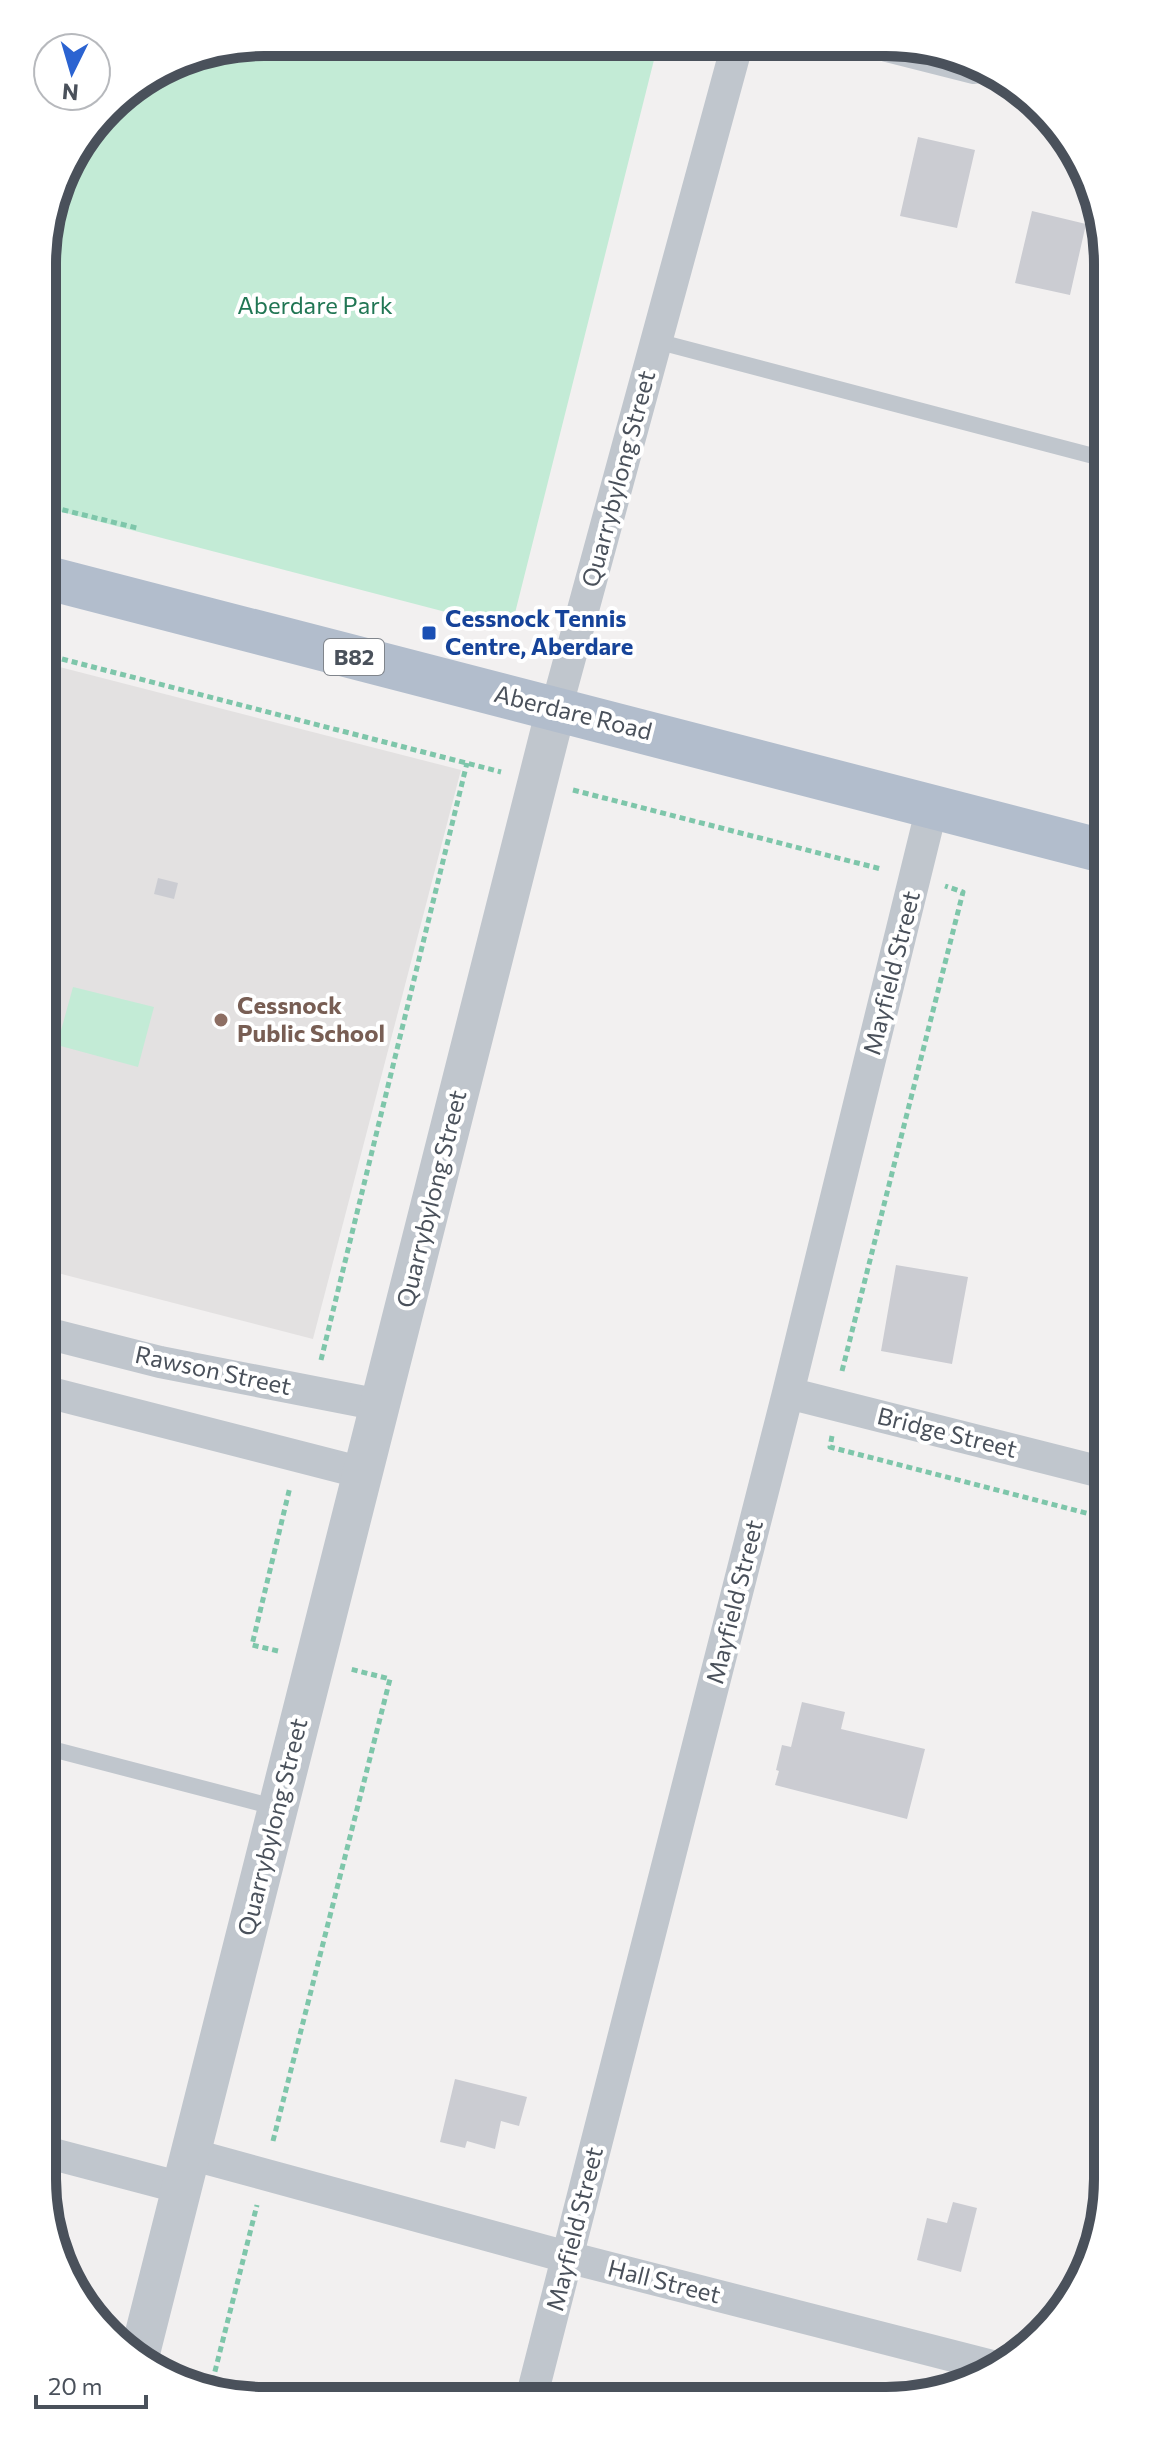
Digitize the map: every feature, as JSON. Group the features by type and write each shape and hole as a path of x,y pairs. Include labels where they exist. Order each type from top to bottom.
{"main road":[{"name":"Aberdare Road","path":"56,580 1094,849"}],"street":[{"name":"Quarrybylong Street","path":"142,2347 556,709 734,56"},
{"name":"Mayfield Street","path":"534,2387 788,1393 932,807"},
{"name":"Rawson Street","path":"56,1336 160,1362 380,1405"},
{"name":"Bridge Street","path":"788,1393 1094,1470"},
{"path":"56,1394 363,1473"},
{"name":"Hall Street","path":"56,2154 186,2171 567,2257 982,2363"}],"lane":[{"path":"656,341 1094,456"},
{"path":"56,1750 278,1808"}],"path":[{"path":"56,508 137,528"},
{"path":"314,1392 467,763"},
{"path":"843,1362 963,892"},
{"path":"830,1447 1094,1515"},
{"path":"252,1645 297,1457"},
{"path":"275,2134 390,1679"},
{"path":"213,2380 252,2223"}],"shaded area":[{"name":"Cessnock Public School","path":"56,666 461,770 313,1339 56,1273"}],"green space":[{"name":"Aberdare Park","path":"655,56 511,629 56,510 56,250 63,210 77,172 99,137 137,99 184,72 237,58"},
{"path":"73,987 154,1007 138,1067 57,1045"}],"building":[{"path":"918,137 975,150 957,228 900,216"},
{"path":"1032,211 1086,224 1070,295 1015,283"},
{"path":"158,878 178,883 174,899 154,894"},
{"path":"896,1265 968,1277 952,1364 881,1351"},
{"path":"802,1702 845,1712 841,1729 925,1749 907,1819 775,1785 782,1745 791,1747"},
{"path":"455,2079 527,2097 519,2126 501,2121 495,2149 467,2141 465,2148 440,2142"},
{"path":"953,2202 977,2208 961,2272 917,2260 927,2218 947,2223"}],"place":[{"name":"Cessnock Tennis Centre, Aberdare","path":"429,633"},
{"name":"Cessnock Public School","path":"221,1020"}]}
